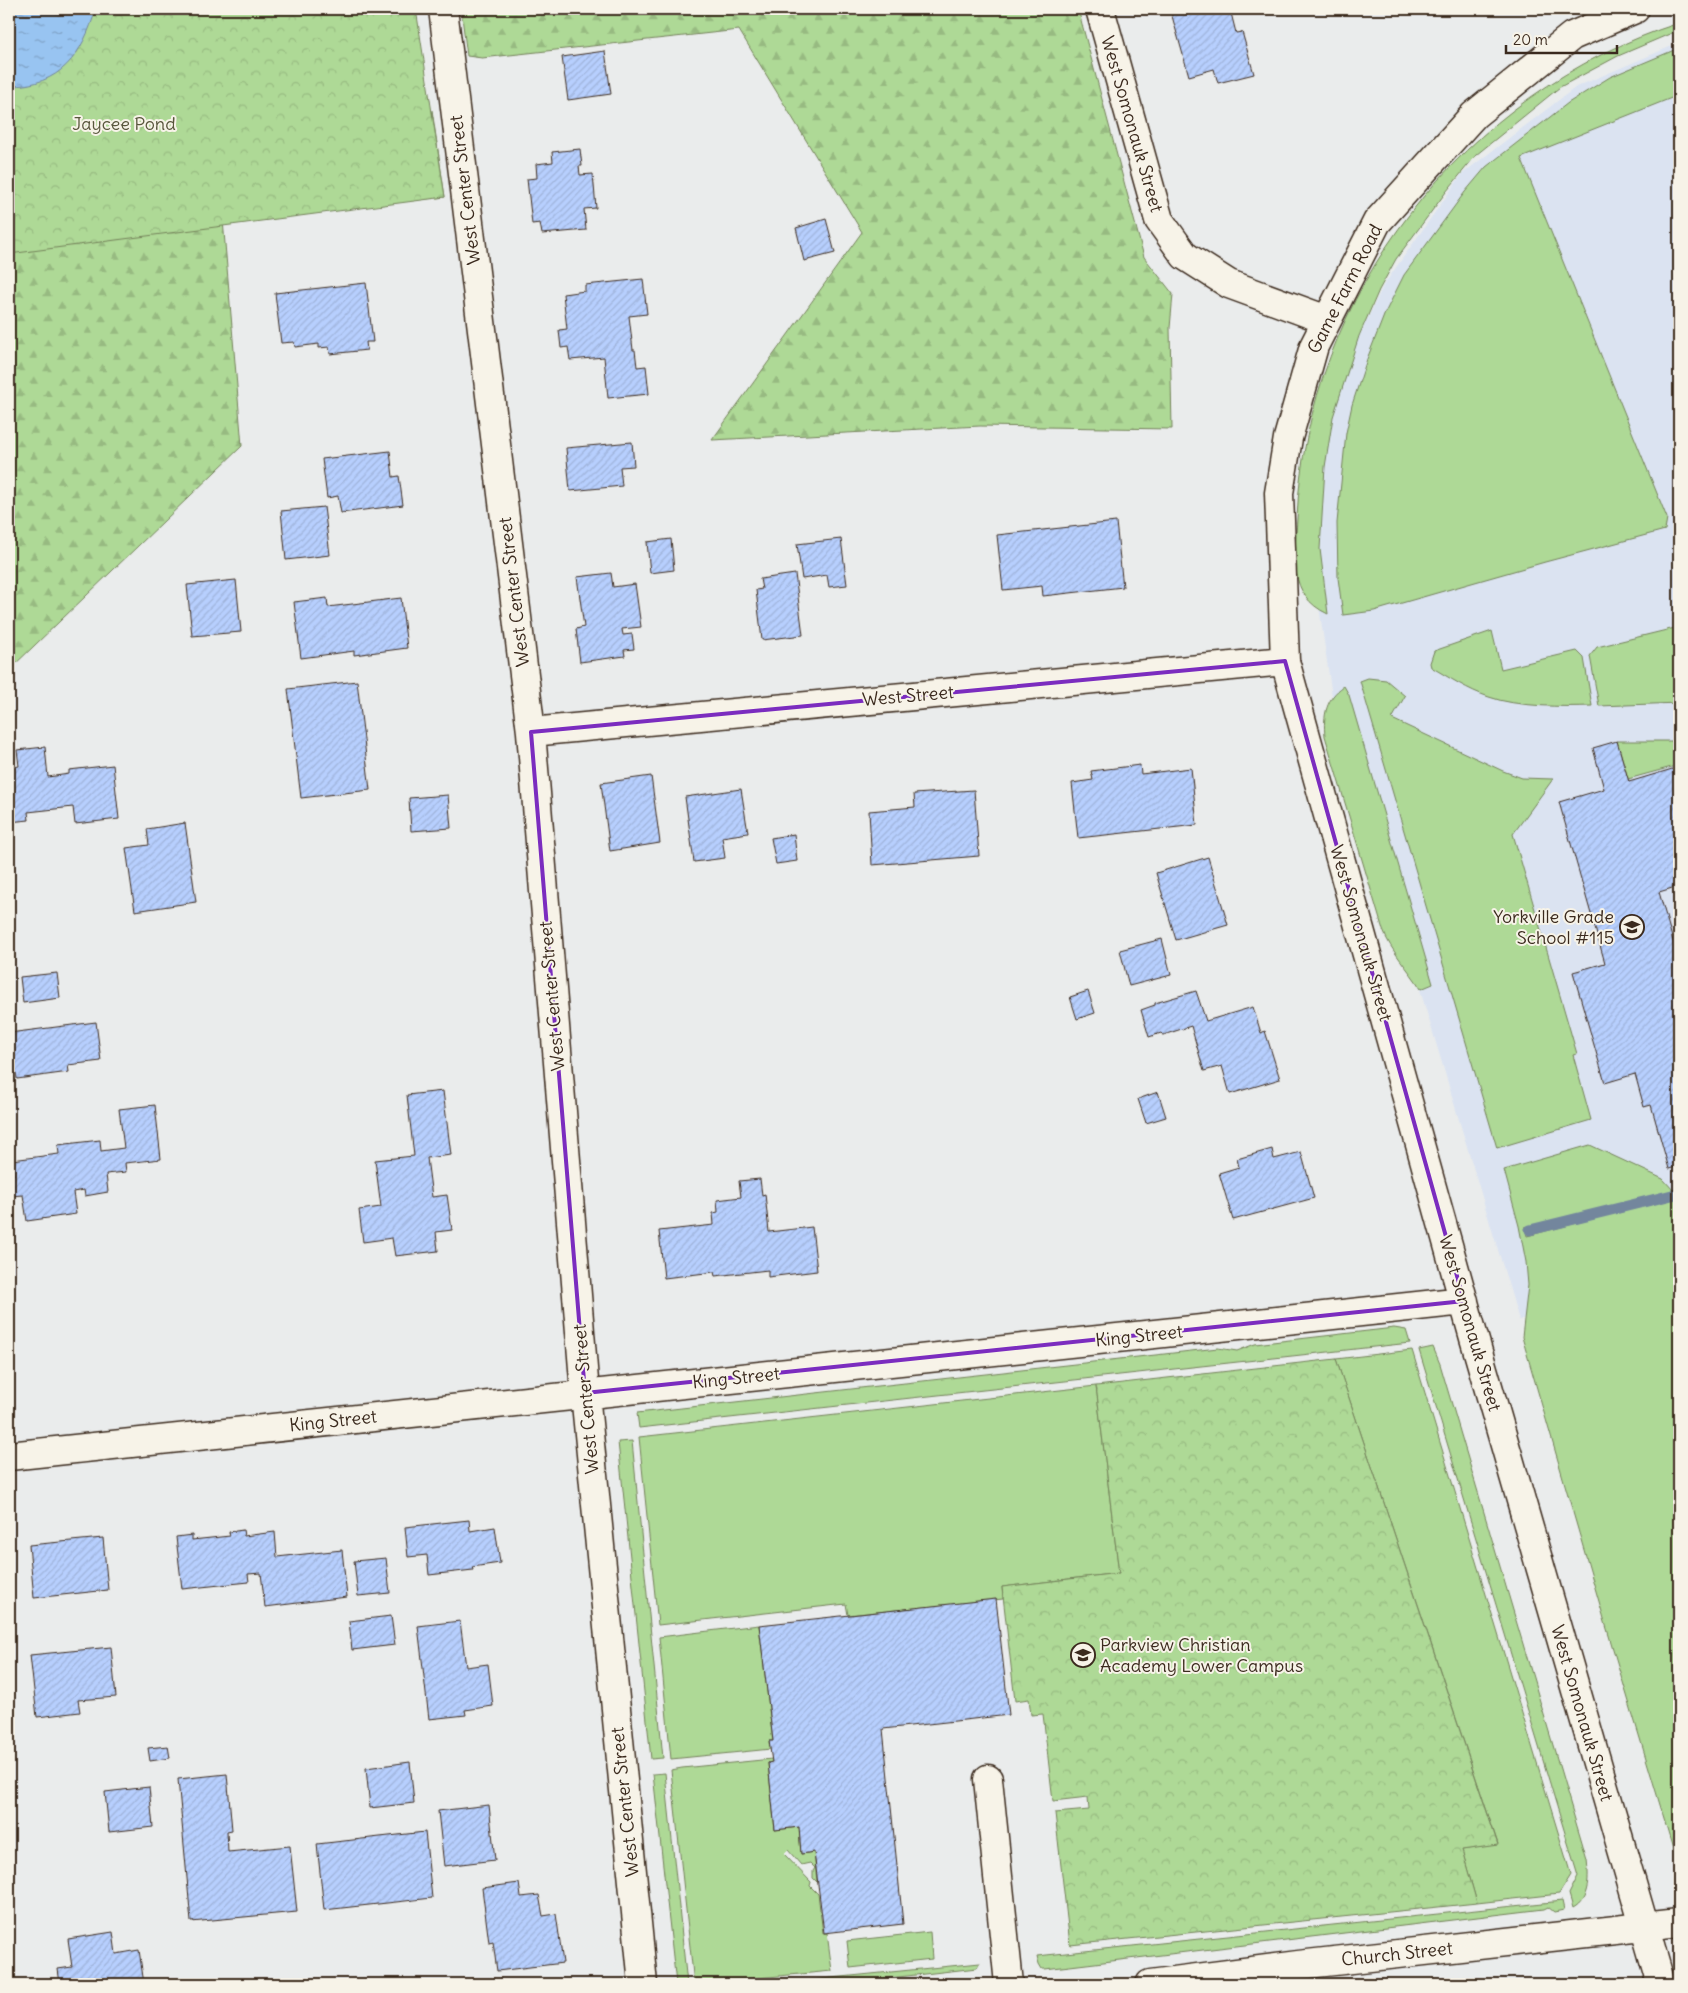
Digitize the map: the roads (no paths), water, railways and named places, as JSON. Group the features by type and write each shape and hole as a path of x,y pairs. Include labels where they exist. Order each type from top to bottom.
{"street":[{"name":"West Center Street","path":"443,9 531,732 585,1393 643,1984"},
{"name":"West Somonauk Street","path":"1100,9 1159,220 1185,256 1228,284 1327,320"},
{"name":"Game Farm Road","path":"1285,661 1279,493 1288,438 1314,346 1378,222 1474,115 1572,36 1635,9"},
{"name":"West Street","path":"531,732 1285,661"},
{"name":"West Somonauk Street","path":"1285,661 1464,1301 1661,1984"},
{"name":"King Street","path":"9,1456 585,1393 1464,1301"},
{"path":"988,1779 1009,1984"},
{"name":"Church Street","path":"1150,1984 1299,1975 1679,1923"}],"water":[{"path":"9,9 96,9 84,40 67,65 56,74 43,80 27,85 9,86"}],"waterway":[{"path":"1530,1230 1676,1194"}],"place":[{"name":"Yorkville Grade School #115","path":"1632,927"},
{"name":"Parkview Christian Academy Lower Campus","path":"1083,1655"}],"park label":[{"name":"Jaycee Pond","path":"124,124"}]}
